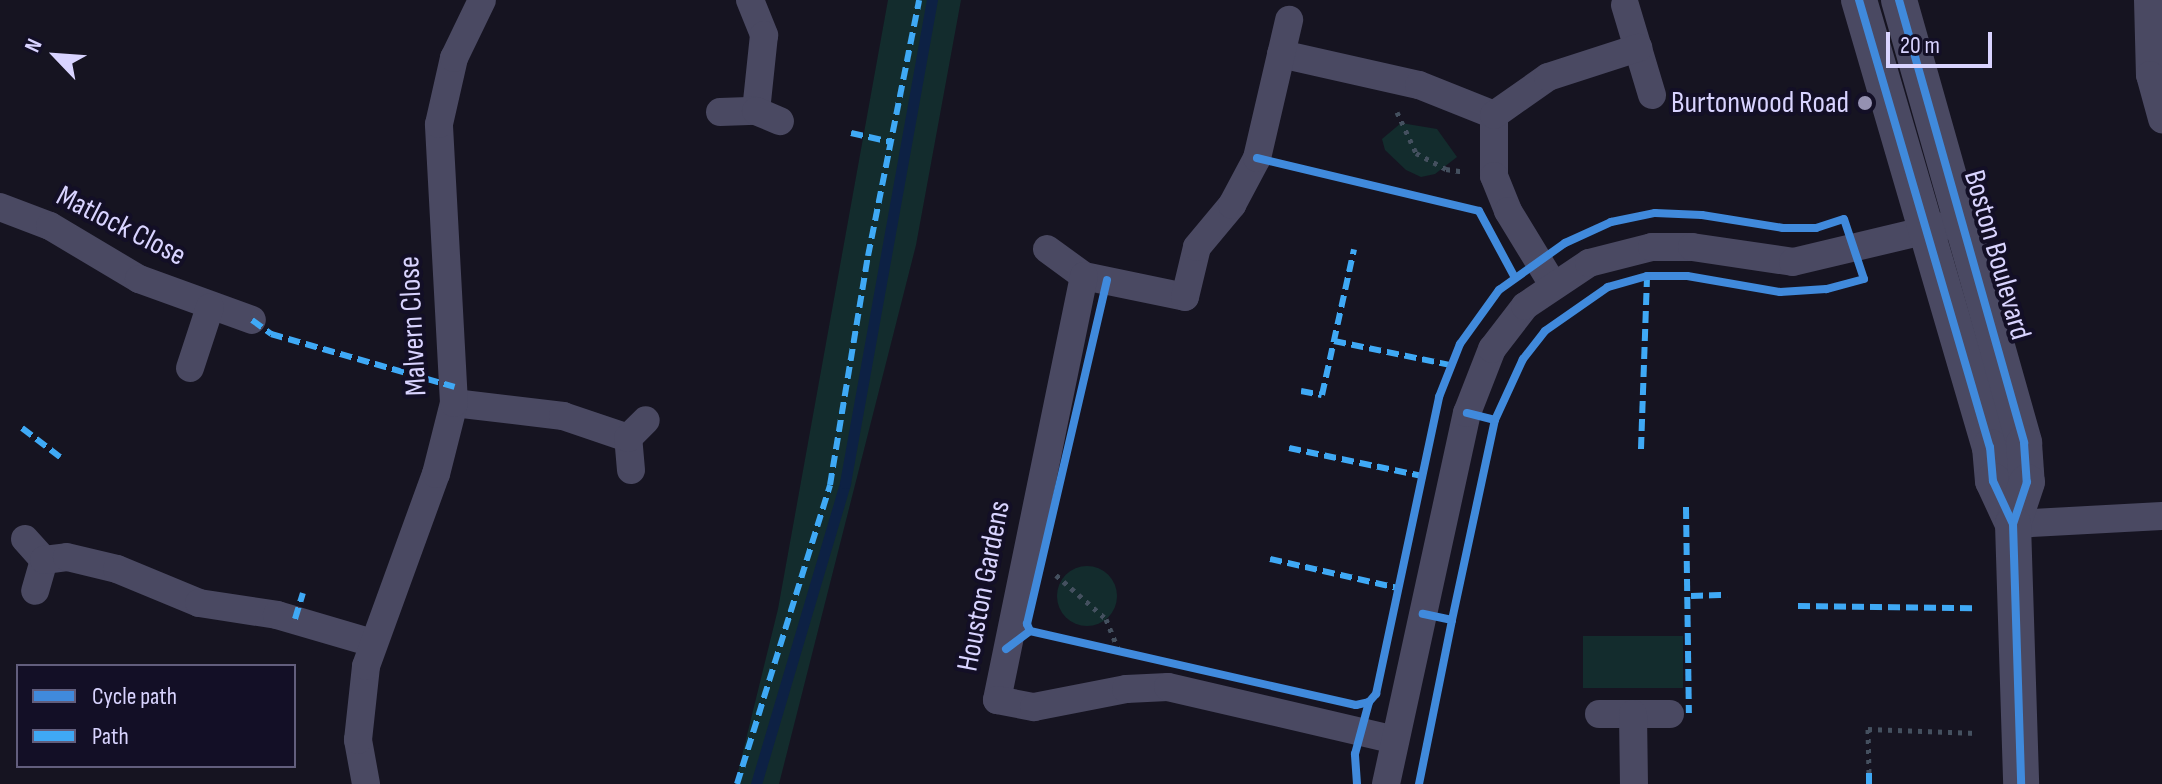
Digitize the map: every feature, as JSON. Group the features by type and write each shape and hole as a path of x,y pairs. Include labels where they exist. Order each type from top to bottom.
{"street":[{"name":"Malvern Close","path":"366,784 358,716 373,643 436,474 454,403 439,124 454,58 482,0"},
{"path":"720,112 768,116 764,35 750,0"},
{"name":"Boston Boulevard","path":"1859,0 1923,232 1990,447 1993,481 2013,524"},
{"name":"Boston Boulevard","path":"1899,0 2024,443 2027,482 2013,524 2021,784"},
{"path":"2148,0 2150,75 2162,119"},
{"path":"1625,5 1652,95"},
{"path":"1047,249 1084,276 1185,297 1197,247 1248,183 1289,20"},
{"path":"1494,115 1548,77 1638,48"},
{"path":"1281,54 1385,77 1494,115"},
{"path":"1494,115 1494,176 1508,211 1552,283"},
{"name":"Matlock Close","path":"0,207 50,226 139,279 252,320"},
{"path":"1386,784 1454,469 1481,372 1506,327 1552,283 1589,263 1652,247 1692,247 1793,262 1962,221"},
{"name":"Houston Gardens","path":"1084,276 997,700 1034,707 1126,689 1168,687 1395,740"},
{"path":"190,368 210,307"},
{"path":"454,403 563,416 637,429 631,470"},
{"path":"2013,524 2162,516"},
{"path":"25,539 44,560"},
{"path":"44,560 67,557 117,569 199,603 277,615 373,643"},
{"path":"35,591 44,560"},
{"path":"1599,714 1670,714"},
{"path":"1633,714 1634,784"}],"path":[{"path":"1385,77 1406,140 1416,153 1446,169 1494,176"},
{"path":"1051,573 1106,619 1119,652"},
{"path":"1105,650 1133,655"},
{"path":"1869,773 1868,729 1977,733"}],"green space":[{"path":"888,0 961,0 916,245 779,784 735,784 778,609"},
{"path":"1401,123 1437,129 1457,157 1435,174 1421,177 1406,170 1385,150 1382,139"},
{"path":"1087,566 1098,568 1108,575 1115,585 1115,607 1108,617 1098,624 1087,626 1076,624 1066,617 1059,607 1057,596 1059,585 1066,575 1076,568"},
{"path":"1583,636 1683,636 1683,688 1583,688"}],"waterway":[{"path":"756,784 845,483 932,0"}],"marked path":[{"path":"737,784 830,485 868,256 919,0"},
{"path":"851,133 891,142"},
{"path":"1301,391 1322,395 1354,249"},
{"path":"1641,449 1647,276"},
{"path":"252,320 271,334 455,387"},
{"path":"1334,341 1450,365"},
{"path":"22,428 60,457"},
{"path":"1289,448 1422,476"},
{"path":"1686,507 1689,713"},
{"path":"1270,559 1398,588"},
{"path":"295,619 303,593"},
{"path":"1691,596 1727,595"},
{"path":"1798,606 1973,608"},
{"path":"1869,773 1869,784"}],"cycle path":[{"path":"1859,0 1990,447 1993,481 2013,524"},
{"path":"1899,0 2024,443 2027,482 2013,524 2021,784"},
{"path":"1257,158 1479,211 1514,276"},
{"path":"1357,784 1355,754 1369,702 1376,694 1439,397 1460,344 1499,290 1565,243 1611,222 1655,213 1702,215 1783,228 1816,228 1844,219 1864,279 1826,289 1780,292 1687,276 1647,276 1608,287 1545,331 1523,359 1495,420"},
{"path":"1030,631 1027,624 1107,280"},
{"path":"1452,620 1495,420 1467,413"},
{"path":"1419,784 1452,620 1423,614"},
{"path":"1006,649 1030,631 1356,705 1369,702"}],"place":[{"name":"Burtonwood Road","path":"1865,103"}]}
